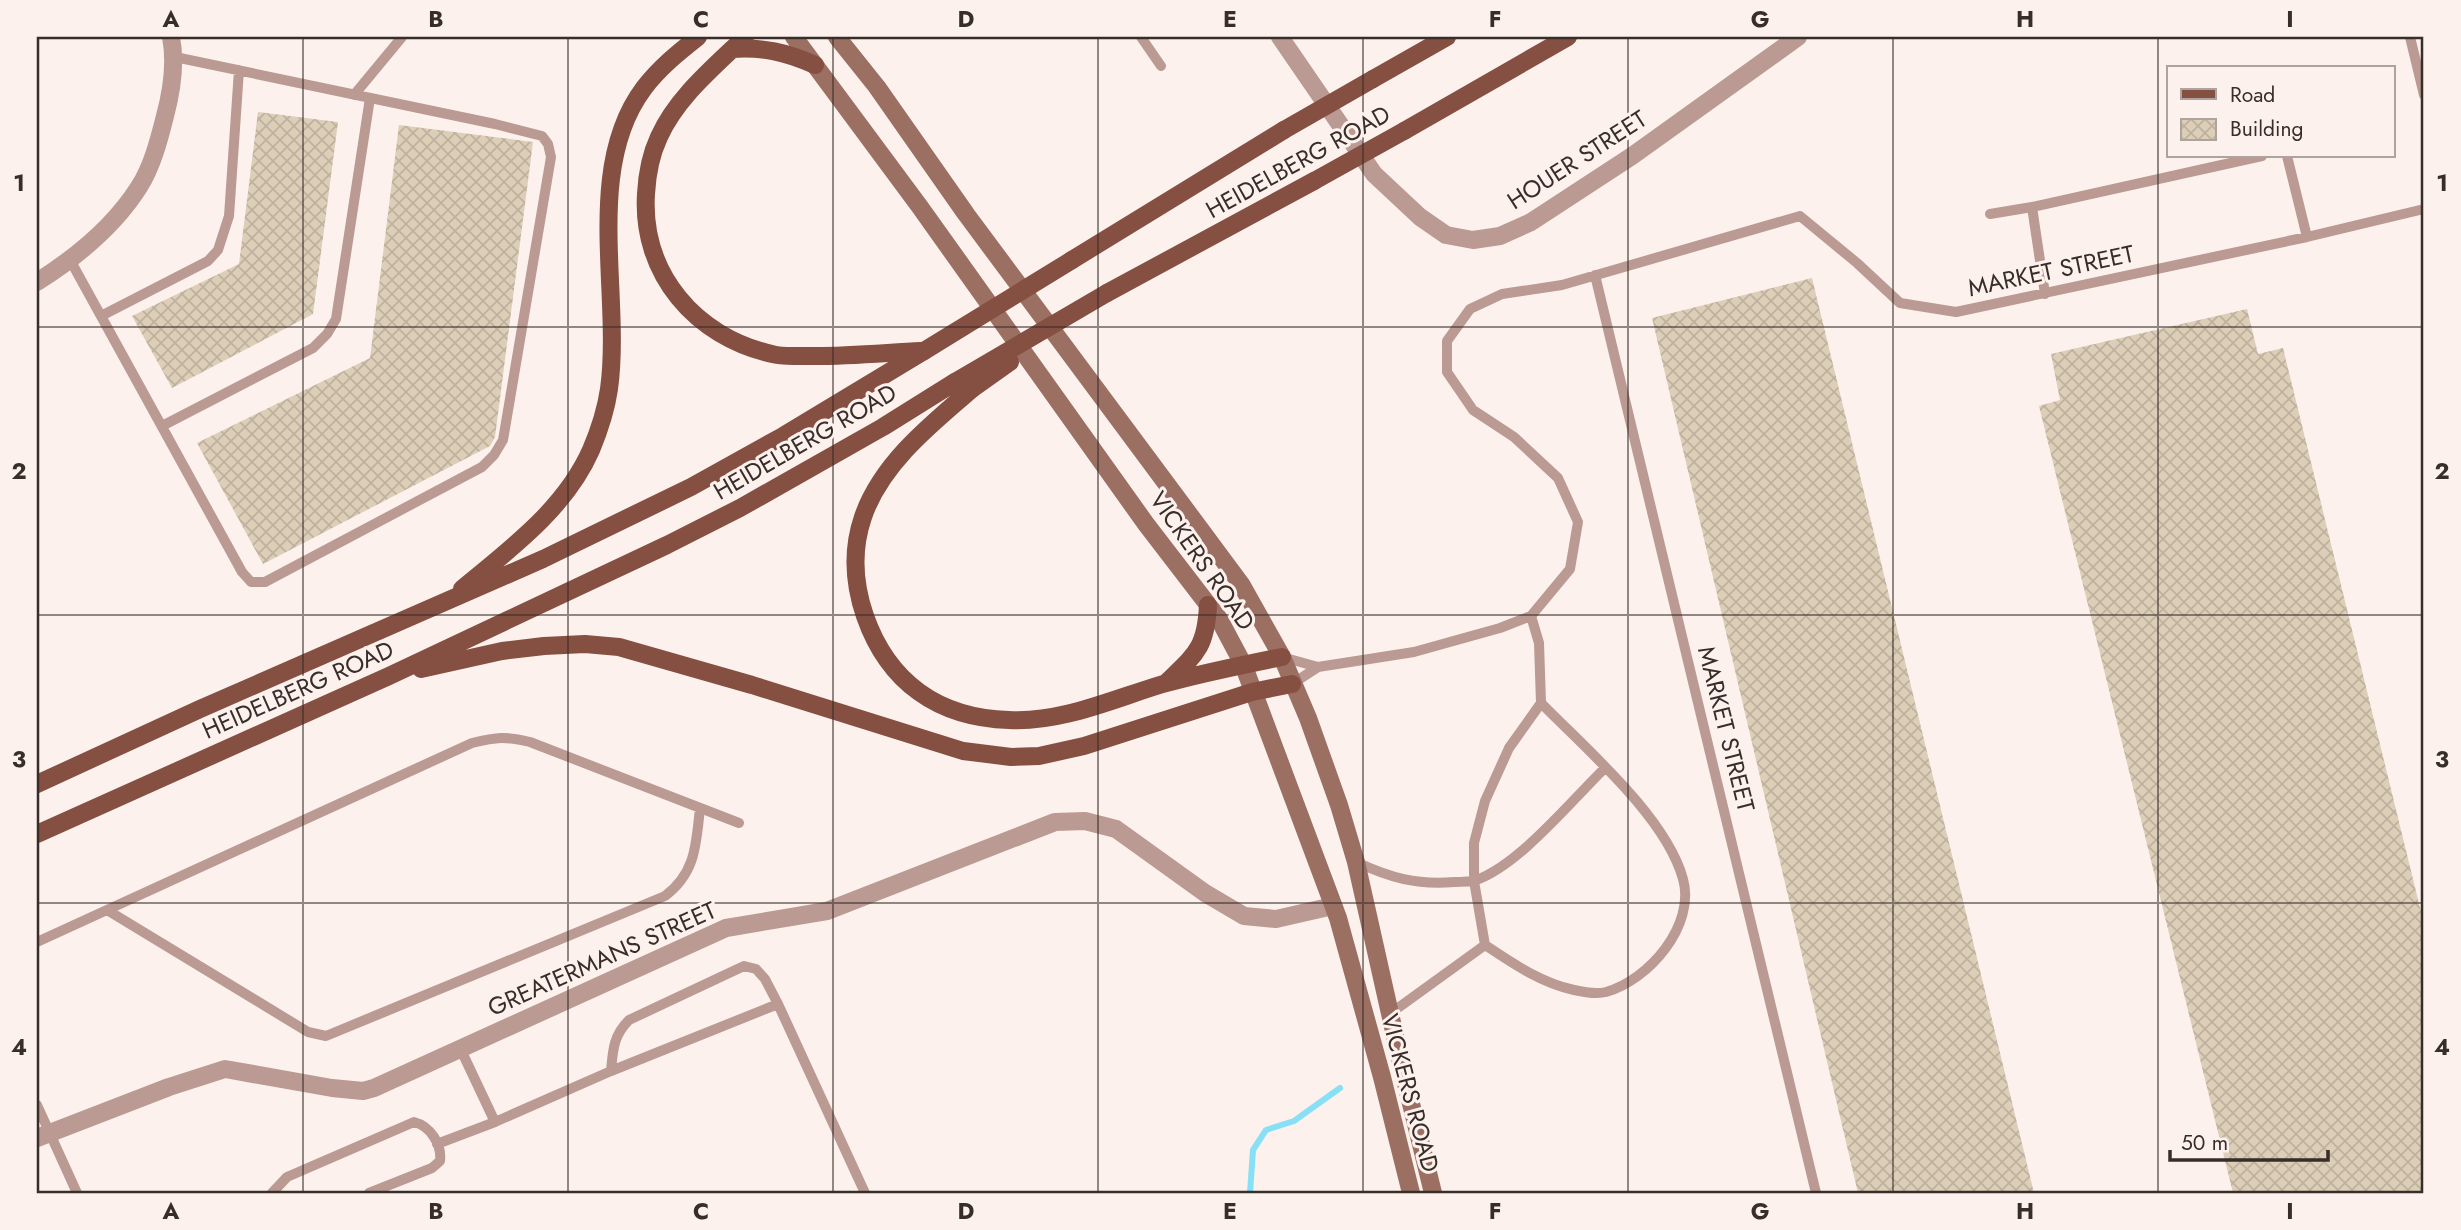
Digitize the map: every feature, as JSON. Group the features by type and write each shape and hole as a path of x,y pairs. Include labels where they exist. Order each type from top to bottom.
{"main road":[{"name":"VICKERS ROAD","path":"794,37 920,207 1146,524 1219,619 1243,664 1333,906 1382,1077 1411,1193"},
{"name":"VICKERS ROAD","path":"837,37 877,87 966,214 1234,573 1282,657 1308,718 1356,862 1433,1193"},
{"name":"HEIDELBERG ROAD","path":"37,785 200,709 543,559 691,487 924,351 1284,130 1447,37"},
{"name":"HEIDELBERG ROAD","path":"37,834 389,676 606,575 740,508 883,427 1107,293 1314,181 1568,37"},
{"path":"446,603 545,516 570,487 590,452 603,419 609,389 612,332 611,176 617,148 627,118 643,89 693,39"},
{"path":"815,65 780,51 738,43 700,80 669,118 657,139 651,160 645,213 649,238 668,284 700,321 724,337 752,349 776,355 825,356 924,351"},
{"path":"1107,293 972,389 932,424 894,463 863,515 856,546 856,577 860,602 872,636 883,656 905,682 931,699 957,712 1008,720 1032,720 1077,711 1166,683 1282,657"},
{"path":"1166,683 1199,648 1207,631 1208,604"},
{"path":"389,676 502,651 585,644 619,648 740,681 963,751 1011,757 1039,756 1084,746 1252,692 1292,684"}],"street":[{"path":"37,282 96,237 140,186 169,104 175,57 172,37"},
{"name":"HOUER STREET","path":"1280,37 1374,174 1420,217 1446,235 1473,240 1500,236 1531,222 1632,156 1798,37"},
{"name":"GREATERMANS STREET","path":"43,1135 218,1070 237,1070 332,1088 363,1091 461,1051 726,929 827,911 1055,822 1085,821 1116,830 1205,893 1244,916 1276,919 1333,906"}],"lane":[{"path":"354,94 402,37"},
{"path":"1141,37 1161,66"},
{"path":"2410,37 2422,73 2424,94"},
{"path":"69,258 251,582 265,583 482,467 494,455 503,440 551,157 548,144 542,136 175,57"},
{"path":"101,316 208,261 218,250 229,216 239,71"},
{"path":"162,426 313,348 327,334 335,319 370,98"},
{"path":"1990,214 2253,158"},
{"path":"2287,158 2307,237"},
{"path":"2032,207 2045,294"},
{"name":"MARKET STREET","path":"1292,684 1318,667 1414,652 1500,628 1531,616 1570,569 1578,522 1558,478 1514,437 1473,410 1447,372 1447,341 1470,309 1502,294 1562,285 1800,216 1900,303 1956,312 2307,237 2424,209"},
{"name":"MARKET STREET","path":"1595,275 1816,1193"},
{"path":"1531,616 1539,643 1541,703 1509,748 1485,801 1474,843 1474,881 1485,945 1527,973 1574,990 1605,992 1634,979 1665,950 1683,919 1684,881 1666,838 1635,800 1541,703"},
{"name":"MARKET STREET","path":"1282,657 1318,667"},
{"path":"37,942 472,743 492,738 507,736 530,742 739,823"},
{"path":"1356,862 1384,875 1410,882 1474,881 1497,870 1529,844 1605,768"},
{"path":"107,910 308,1032 326,1036 665,897 681,884 689,870 696,844 700,808"},
{"path":"1391,1013 1485,945"},
{"path":"611,1071 613,1041 629,1020 744,966 756,969 765,979 778,1004 866,1193"},
{"path":"437,1144 778,1004"},
{"path":"461,1051 495,1122"},
{"path":"37,1104 43,1135 77,1193"},
{"path":"272,1193 287,1177 414,1122 424,1124 442,1152 440,1161 432,1168 369,1193"}],"building":[{"path":"258,112 338,122 313,314 172,388 132,316 239,264"},
{"path":"399,125 533,142 495,437 490,446 263,564 197,443 370,358"},
{"path":"1812,278 2034,1193 1858,1193 1652,318"},
{"path":"2247,309 2258,354 2283,348 2424,924 2424,1193 2233,1193 2039,406 2060,400 2051,354"}],"waterway":[{"path":"1250,1193 1253,1150 1266,1130 1294,1121 1340,1088"}]}
